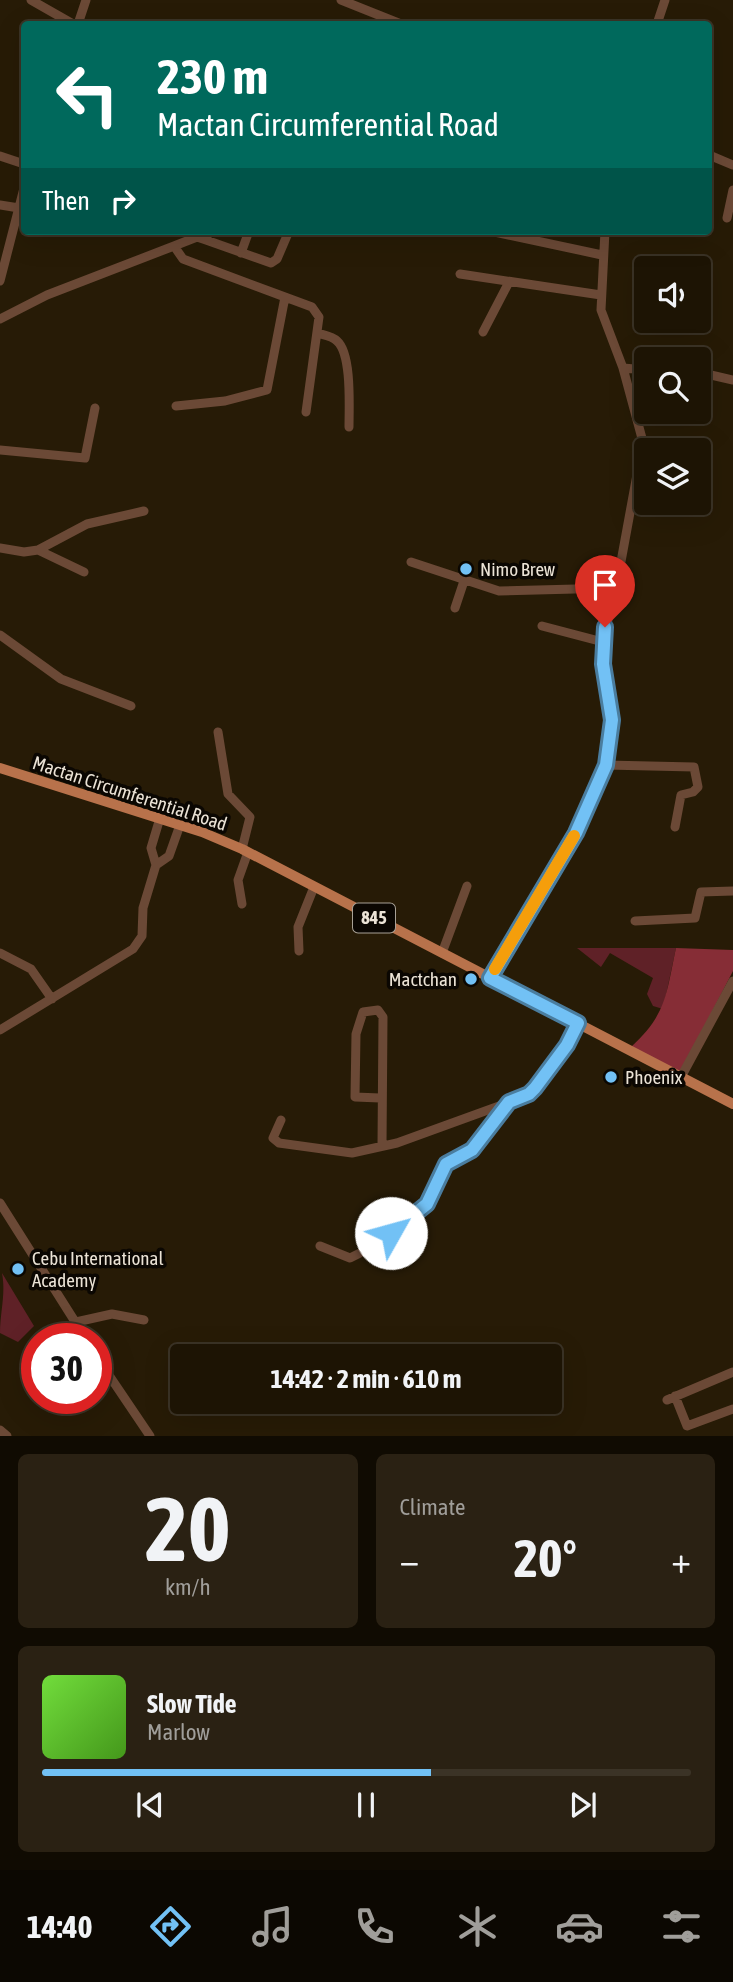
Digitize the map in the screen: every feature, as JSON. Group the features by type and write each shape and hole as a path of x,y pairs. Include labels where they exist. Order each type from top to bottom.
{"main road":[{"name":"Mactan Circumferential Road","path":"0,768 160,818 245,850 733,1104"}],"street":[{"path":"31,0 70,21"},
{"path":"76,21 86,0"},
{"path":"341,0 394,21"},
{"path":"658,21 665,0"},
{"path":"0,156 21,163"},
{"path":"712,156 733,165"},
{"path":"727,218 733,190"},
{"path":"0,281 21,200"},
{"path":"0,205 19,208"},
{"path":"0,319 47,295 197,237 208,235 241,253 264,262 274,262 287,235"},
{"path":"241,253 248,235"},
{"path":"509,235 602,255"},
{"path":"490,978 576,833 606,765 612,720 603,642 643,442 623,368 604,324 601,295 604,235"},
{"path":"174,246 183,259 312,307 319,317 306,412"},
{"path":"460,274 601,295"},
{"path":"483,332 509,282"},
{"path":"176,406 225,401 267,390 285,297"},
{"path":"317,333 333,338 341,346 347,366 349,426"},
{"path":"623,368 634,369"},
{"path":"711,375 733,380"},
{"path":"0,450 85,458 95,408"},
{"path":"0,548 14,552 38,550 87,524 144,511"},
{"path":"38,550 84,572"},
{"path":"411,562 499,591 614,588"},
{"path":"455,608 464,581"},
{"path":"542,626 603,642"},
{"path":"0,635 61,679 131,706"},
{"path":"218,732 228,794 250,817 238,880 242,904"},
{"path":"606,765 694,767 698,787 694,792 681,795 675,827"},
{"path":"0,1030 133,949 142,936 143,908 156,866 151,848 160,818"},
{"path":"156,866 169,856 180,825"},
{"path":"442,953 467,886"},
{"path":"299,951 298,927 313,887"},
{"path":"635,921 695,918 701,892 733,891"},
{"path":"0,953 31,969 52,999"},
{"path":"681,1077 733,981"},
{"path":"380,1098 355,1097 356,1034 363,1012 371,1009 378,1010 383,1017 380,1098 382,1146"},
{"path":"281,1119 273,1132 273,1138 279,1143 346,1154 397,1143 529,1094 567,1045 578,1023"},
{"path":"320,1246 350,1258 376,1245 427,1204 446,1164 472,1150 509,1102"},
{"path":"0,1203 76,1322 112,1314 145,1320"},
{"path":"733,1372 671,1398 687,1426 733,1410"},
{"path":"112,1380 150,1436"},
{"path":"0,1430 8,1436"}],"shaded area":[{"path":"577,948 676,948 663,1009 653,1006 647,994 653,978 610,953 601,967"},
{"path":"676,948 733,950 733,971 681,1072 631,1047 652,1024 663,1002"},
{"path":"2,1273 32,1323 21,1323 21,1339 18,1342 0,1333"}],"slow traffic":[{"path":"495,969 574,836"}],"place":[{"name":"Nimo Brew","path":"466,569"},
{"name":"Mactchan","path":"471,979"},
{"name":"Phoenix","path":"611,1077"},
{"name":"Cebu International Academy","path":"18,1269"}],"route":[{"path":"391,1233 427,1204 446,1164 472,1150 485,1137 509,1102 529,1094 535,1088 542,1075 567,1045 578,1023 490,978 576,833 606,765 612,720 602,652 605,627"}]}
